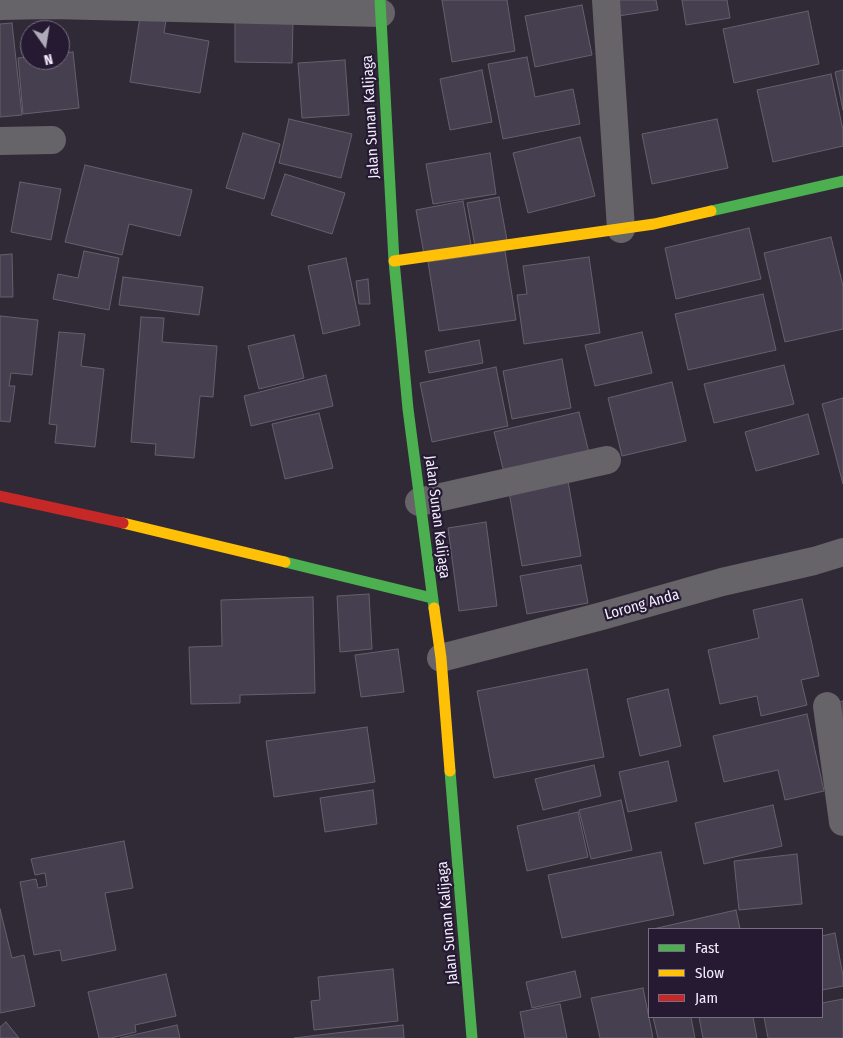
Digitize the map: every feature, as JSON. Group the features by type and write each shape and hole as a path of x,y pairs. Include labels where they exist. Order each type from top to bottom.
{"street":[{"path":"606,0 621,229"},
{"path":"0,6 380,7"},
{"name":"Jalan Sunan Kalijaga","path":"380,7 394,261 419,502 441,658 472,1038"},
{"path":"0,141 52,140"},
{"path":"394,261 654,224 843,181"},
{"path":"419,502 607,460"},
{"path":"0,496 74,511 432,598"},
{"name":"Lorong Anda","path":"441,658 722,582 814,561 843,552"},
{"path":"828,706 843,822"}],"building":[{"path":"442,0 507,0 515,51 452,62"},
{"path":"616,0 656,0 658,10 618,16"},
{"path":"682,0 727,0 730,18 686,25"},
{"path":"582,5 592,55 535,67 525,16"},
{"path":"141,10 167,14 164,33 209,41 200,93 130,82"},
{"path":"808,11 819,64 734,83 723,29"},
{"path":"235,21 293,22 292,63 235,62"},
{"path":"12,23 22,115 0,117 0,24"},
{"path":"70,52 73,52 79,108 23,114 18,58 20,58 20,70 70,70"},
{"path":"527,57 535,97 573,89 580,124 503,139 488,64"},
{"path":"345,60 349,115 302,118 298,63"},
{"path":"482,70 492,122 450,130 440,79"},
{"path":"843,70 843,110 835,72"},
{"path":"831,74 843,130 843,146 773,162 757,90"},
{"path":"289,119 352,134 341,178 279,163"},
{"path":"717,119 728,168 652,184 642,134"},
{"path":"243,133 280,144 264,199 226,188"},
{"path":"580,137 595,196 528,213 513,153"},
{"path":"490,153 496,194 433,204 426,164"},
{"path":"85,165 192,190 180,236 129,224 122,255 65,242"},
{"path":"285,174 345,193 332,234 271,215"},
{"path":"20,182 61,189 51,240 11,232"},
{"path":"499,197 507,240 475,246 467,203"},
{"path":"463,201 471,245 424,254 416,210"},
{"path":"749,228 761,279 676,299 665,248"},
{"path":"831,237 843,286 843,329 785,342 764,253"},
{"path":"84,251 119,258 109,310 53,299 58,274 78,278"},
{"path":"505,251 516,320 439,331 428,262"},
{"path":"12,254 13,297 0,297 0,255"},
{"path":"589,257 600,333 524,344 517,295 527,294 523,266"},
{"path":"346,258 360,325 323,334 308,266"},
{"path":"123,277 203,287 199,315 119,305"},
{"path":"368,279 370,304 359,304 356,281"},
{"path":"763,294 776,350 688,370 675,314"},
{"path":"0,316 38,320 32,375 11,373 9,386 15,386 10,422 0,421"},
{"path":"141,317 164,318 162,342 217,346 213,397 200,396 194,458 155,455 156,444 131,442"},
{"path":"59,332 85,334 81,366 104,369 95,447 55,443 57,425 49,424"},
{"path":"642,332 652,373 595,386 585,345"},
{"path":"294,335 304,378 259,389 248,346"},
{"path":"479,340 483,363 429,373 425,351"},
{"path":"562,359 571,408 512,419 503,371"},
{"path":"784,365 794,404 714,423 704,384"},
{"path":"496,367 508,426 432,442 420,383"},
{"path":"326,375 333,406 251,426 244,396"},
{"path":"672,382 686,441 622,456 608,398"},
{"path":"843,398 843,484 822,404"},
{"path":"579,412 591,461 506,481 494,432"},
{"path":"319,413 333,468 285,479 272,424"},
{"path":"808,414 819,454 756,471 745,432"},
{"path":"568,481 581,556 522,566 509,492"},
{"path":"486,522 497,606 459,611 448,528"},
{"path":"581,565 588,603 527,614 520,576"},
{"path":"369,594 372,649 340,652 337,596"},
{"path":"313,597 315,693 240,695 240,703 191,704 189,647 222,646 221,600"},
{"path":"802,599 819,676 801,680 807,705 761,716 757,696 720,704 708,650 759,638 753,610"},
{"path":"398,649 404,692 361,697 355,655"},
{"path":"587,669 604,757 494,778 477,691"},
{"path":"668,689 681,746 640,756 627,699"},
{"path":"843,701 843,725 838,702"},
{"path":"807,714 824,791 785,800 778,770 724,782 713,736"},
{"path":"367,727 375,782 274,797 266,741"},
{"path":"668,761 677,801 628,812 619,772"},
{"path":"594,765 601,796 543,810 535,779"},
{"path":"373,790 377,824 325,832 320,798"},
{"path":"621,800 632,850 591,859 579,810"},
{"path":"773,805 782,846 704,864 695,823"},
{"path":"578,812 588,857 527,871 517,826"},
{"path":"124,841 133,888 105,893 116,950 62,961 60,950 34,955 20,882 36,879 38,888 47,886 45,873 35,875 31,859"},
{"path":"661,852 674,915 562,938 548,875"},
{"path":"797,854 802,904 739,910 734,861"},
{"path":"0,909 12,958 24,955 35,1006 0,1013"},
{"path":"736,910 740,928 657,928"},
{"path":"835,933 843,986 823,990 823,936"},
{"path":"393,969 398,1021 314,1030 311,1001 320,1000 318,977"},
{"path":"575,971 581,997 532,1008 526,982"},
{"path":"166,974 176,1016 135,1025 136,1032 111,1038 99,1038 88,992"},
{"path":"643,988 653,1038 600,1038 591,998"},
{"path":"843,999 843,1038 768,1038 764,1018 823,1018 823,1003"},
{"path":"560,1004 567,1038 525,1038 520,1012"},
{"path":"653,1018 691,1018 695,1038 658,1038"},
{"path":"699,1018 753,1018 757,1038 703,1038"},
{"path":"6,1022 19,1038 0,1038 0,1027"},
{"path":"177,1025 180,1038 120,1038"},
{"path":"403,1025 404,1038 294,1038"}],"traffic: fast":[{"path":"380,0 394,261 408,409 434,608"},
{"path":"711,211 843,181"},
{"path":"285,562 432,598"},
{"path":"450,771 472,1038"}],"traffic: slow":[{"path":"394,261 654,224 711,211"},
{"path":"123,523 285,562"},
{"path":"434,608 441,658 450,771"}],"traffic: jam":[{"path":"0,496 123,523"}]}
